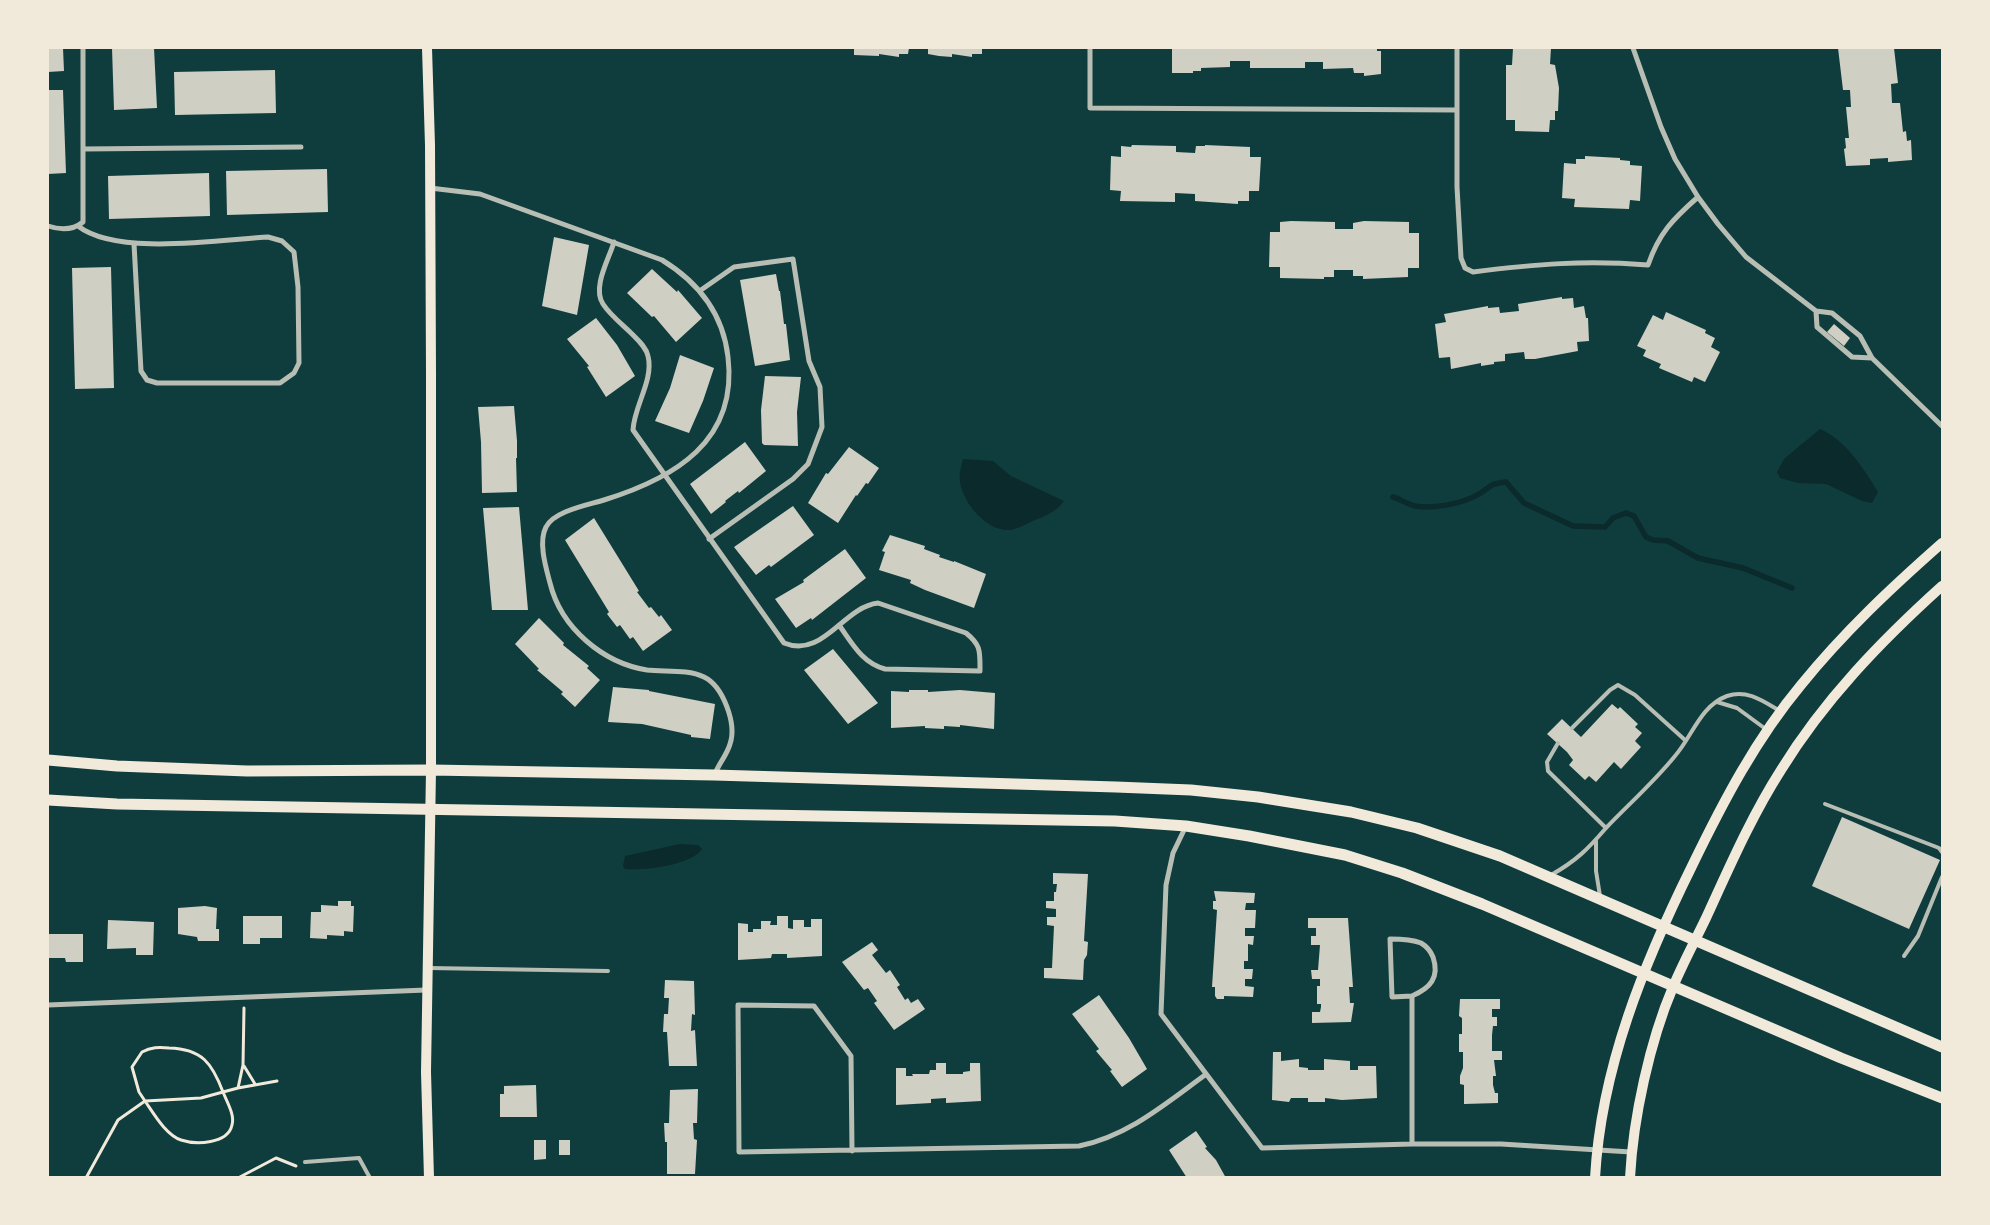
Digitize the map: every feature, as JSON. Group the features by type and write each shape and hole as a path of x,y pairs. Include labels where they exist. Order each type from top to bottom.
{"main road":[{"path":"427,48 430,188 431,770 426,968 429,1178"},
{"path":"1596,1178 1597,1151 1605,1098 1642,974 1662,926 1714,821 1768,730 1805,679 1876,602 1942,543"},
{"path":"1630,1178 1631,1152 1640,1101 1672,987 1748,828 1781,769 1828,704 1898,626 1942,586"},
{"path":"48,760 117,766 247,771 431,770 714,775 1191,790 1258,797 1351,812 1417,828 1549,876 1942,1047"},
{"path":"48,800 127,804 1115,821 1186,826 1345,855 1402,873 1490,908 1841,1058 1942,1098"}],"street":[{"path":"48,226 60,230 78,226 83,222 83,48"},
{"path":"1090,48 1090,108 1457,110"},
{"path":"1457,48 1457,187 1461,258 1465,268 1473,272 1561,262 1604,261 1648,266 1655,244 1670,222 1698,197"},
{"path":"1632,48 1675,159 1698,197 1746,257 1816,311 1832,313 1860,336 1872,358 1942,426"},
{"path":"83,149 301,147"},
{"path":"430,188 480,194 662,260 684,273 701,290 715,312 723,331 730,376 726,407 717,427 705,445 642,487 575,508 556,518 546,527 544,540 545,561 551,588 564,614 584,640 603,655 625,665 647,670 696,674 713,684 726,704 731,717 732,732 731,744 714,775"},
{"path":"78,226 90,234 134,244 268,237 282,241 294,252 298,287 299,363 294,373 280,383 156,383 148,380 141,371 134,244"},
{"path":"614,242 600,285 599,297 604,305 641,343 648,353 648,371 634,420 634,430 663,474 784,643 804,647 817,642 839,625 870,604 887,605 966,633 977,641 980,652 980,670 885,669 873,666 866,661 839,625"},
{"path":"701,290 734,267 793,259 809,361 820,387 823,409 822,427 808,464 793,479 709,539"},
{"path":"1816,311 1816,327 1852,357 1872,358"},
{"path":"1186,826 1173,853 1166,885 1162,1014 1205,1075 1262,1148 1501,1144 1631,1152"},
{"path":"1390,939 1407,939 1422,944 1432,953 1436,968 1432,982 1424,991 1412,996 1392,997 1390,939"},
{"path":"48,1005 426,990"},
{"path":"1412,996 1412,1144"},
{"path":"852,1151 851,1056 814,1006 738,1005 739,1152 852,1151 1058,1147 1099,1142 1143,1120 1205,1075"}],"lane":[{"path":"1572,728 1610,690 1618,685 1635,695 1685,740"},
{"path":"1549,876 1581,857 1606,828 1674,758 1702,716 1717,702 1735,694 1745,694 1757,697 1781,712"},
{"path":"1717,702 1737,708 1768,730"},
{"path":"1558,743 1547,762 1548,771 1606,828"},
{"path":"1825,804 1939,848 1942,852"},
{"path":"1596,841 1596,871 1600,898"},
{"path":"1904,956 1918,936 1942,877"},
{"path":"426,968 608,971"},
{"path":"305,1162 359,1158 370,1178"}],"path":[{"path":"238,1088 243,1065 245,998"},
{"path":"149,1048 182,1048 195,1052 213,1070 223,1092 233,1124 230,1131 222,1138 210,1141 182,1140 173,1135 145,1101 139,1092 132,1067 137,1057 149,1048"},
{"path":"243,1065 255,1084"},
{"path":"86,1178 118,1120 145,1101 201,1098 255,1084 277,1081"},
{"path":"238,1178 276,1158 297,1166 305,1162"}],"water":[{"path":"1820,429 1846,447 1860,464 1878,492 1872,503 1862,501 1826,484 1798,483 1780,478 1777,472 1784,459"},
{"path":"963,459 993,461 1011,476 1064,501 1051,513 1016,528 1010,530 993,526 978,515 966,499 960,482 960,470"},
{"path":"680,844 698,845 702,849 697,855 667,866 625,869 623,866 625,856"}],"building":[{"path":"48,48 63,48 64,71 48,72"},
{"path":"112,48 154,48 157,108 114,110"},
{"path":"854,48 909,48 908,54 899,54 899,57 879,54 879,56 854,55"},
{"path":"928,48 982,48 982,54 972,54 972,57 952,54 952,57 939,56 928,54"},
{"path":"1377,48 1377,51 1381,51 1381,74 1364,76 1364,73 1354,73 1353,68 1323,69 1323,62 1305,62 1305,68 1250,68 1250,61 1230,61 1230,67 1201,68 1201,71 1193,71 1193,73 1172,73 1172,49"},
{"path":"1513,48 1551,48 1550,64 1555,65 1559,88 1558,111 1555,111 1555,120 1550,120 1549,132 1515,131 1515,120 1506,120 1506,65 1512,65"},
{"path":"1838,48 1894,48 1898,83 1891,84 1892,103 1900,103 1903,132 1906,131 1907,141 1911,140 1912,160 1888,162 1888,158 1870,159 1870,165 1846,166 1845,138 1849,138 1846,107 1851,107 1850,90 1843,90"},
{"path":"275,70 276,113 175,115 174,72"},
{"path":"48,90 63,90 66,173 48,174"},
{"path":"1132,145 1176,146 1176,152 1195,153 1196,146 1205,145 1250,147 1250,157 1261,157 1259,191 1249,191 1249,201 1238,201 1238,204 1195,201 1195,194 1175,193 1175,202 1120,201 1121,191 1110,190 1111,156 1121,157 1121,146 1131,147"},
{"path":"1585,156 1620,158 1620,160 1630,161 1630,165 1642,166 1640,201 1630,200 1629,209 1574,207 1575,199 1562,198 1564,163 1576,164 1576,159 1585,159"},
{"path":"327,169 328,212 227,215 226,171"},
{"path":"209,173 210,216 109,219 108,176"},
{"path":"1364,221 1409,222 1409,233 1419,233 1419,268 1408,268 1408,277 1363,279 1363,276 1353,276 1353,270 1334,270 1334,277 1324,277 1324,279 1280,278 1280,267 1269,267 1270,232 1280,232 1280,222 1335,222 1335,229 1353,229 1353,223"},
{"path":"554,237 589,245 577,315 542,306"},
{"path":"111,267 114,388 75,389 72,268"},
{"path":"652,269 677,292 678,290 702,318 676,342 654,316 652,317 627,293"},
{"path":"776,274 784,324 786,324 790,360 755,366 740,280"},
{"path":"1562,297 1562,299 1573,298 1574,308 1584,306 1586,318 1588,318 1589,341 1577,342 1578,351 1535,359 1525,359 1524,352 1505,354 1505,361 1481,366 1481,363 1451,369 1450,357 1439,358 1435,324 1446,322 1444,314 1488,306 1488,308 1499,307 1500,313 1519,311 1518,304"},
{"path":"1666,312 1706,330 1705,333 1715,338 1711,347 1720,352 1705,382 1694,377 1692,382 1659,368 1661,364 1643,356 1646,350 1637,346 1653,315 1663,320"},
{"path":"596,318 617,345 635,376 606,397 587,367 589,366 567,339"},
{"path":"1834,324 1850,338 1844,346 1827,332"},
{"path":"680,355 714,368 703,401 689,433 655,421 670,388"},
{"path":"765,376 801,377 797,412 798,446 764,445 762,443 761,410"},
{"path":"514,406 517,441 517,492 482,493 478,407"},
{"path":"745,442 766,471 739,493 738,491 725,501 711,514 690,484"},
{"path":"849,447 879,468 868,484 866,483 856,495 838,523 808,503 826,473 828,474"},
{"path":"793,506 814,535 771,567 769,565 756,575 734,547"},
{"path":"519,507 528,610 492,610 483,508"},
{"path":"594,518 639,591 637,592 649,608 651,607 659,617 661,615 672,630 643,651 633,637 630,639 620,625 617,627 607,614 609,612 565,540"},
{"path":"890,535 925,546 924,549 940,555 939,557 986,574 974,608 925,590 910,583 911,580 879,570 885,552 882,551"},
{"path":"845,549 866,578 812,620 811,618 796,628 775,599 804,582 803,580"},
{"path":"539,618 564,643 563,645 589,666 587,668 600,680 575,707 561,694 563,692 537,670 539,669 515,644"},
{"path":"833,649 878,703 848,724 804,670"},
{"path":"613,687 649,690 715,704 710,739 691,737 691,735 642,724 608,722"},
{"path":"909,690 928,690 928,692 960,690 995,693 994,729 960,725 960,727 944,726 944,729 925,728 925,726 891,728 891,691 909,692"},
{"path":"1612,704 1618,709 1620,707 1638,724 1635,727 1642,733 1635,741 1641,747 1621,769 1614,762 1596,782 1589,776 1585,780 1569,765 1573,760 1567,752 1547,734 1562,719 1581,737"},
{"path":"1842,817 1940,860 1909,929 1812,886"},
{"path":"1053,873 1088,874 1084,941 1088,942 1087,955 1084,960 1083,980 1044,978 1044,968 1052,968 1054,926 1047,925 1047,917 1056,917 1056,909 1046,908 1046,901 1054,901 1054,892 1056,892 1057,884 1053,884"},
{"path":"1214,891 1255,893 1254,903 1246,903 1245,910 1256,910 1255,928 1245,928 1245,936 1254,936 1253,945 1248,944 1248,961 1244,961 1244,969 1253,969 1252,979 1245,979 1245,986 1254,987 1253,997 1224,996 1224,999 1217,999 1215,996 1215,987 1212,987 1217,910 1213,909 1213,901 1216,901"},
{"path":"338,901 351,901 351,906 354,906 353,932 344,931 344,936 327,935 327,939 310,938 311,912 321,912 321,905 338,906"},
{"path":"205,906 217,908 216,929 219,929 219,941 198,941 197,937 178,934 178,908"},
{"path":"243,916 282,916 282,938 260,938 260,944 243,944"},
{"path":"777,916 788,916 788,928 793,929 793,920 804,920 804,927 811,927 811,919 822,919 822,956 787,958 787,954 772,954 771,958 738,960 738,923 748,924 748,932 753,932 753,929 761,929 761,921 771,921 770,925 777,925"},
{"path":"1308,918 1348,918 1353,987 1349,987 1350,1003 1354,1003 1351,1022 1312,1023 1312,1012 1320,1012 1321,1007 1321,1004 1317,1004 1317,986 1320,986 1320,979 1312,979 1311,970 1318,970 1320,945 1311,945 1311,936 1316,936 1316,928 1308,928"},
{"path":"108,920 154,922 153,955 136,955 136,948 107,949"},
{"path":"48,934 83,934 83,962 66,962 65,958 48,958"},
{"path":"872,942 878,950 872,955 886,973 890,970 900,985 897,987 905,1000 908,998 911,1003 918,999 925,1009 894,1030 874,1003 877,1001 868,988 864,990 842,962"},
{"path":"665,980 694,981 695,1015 692,1014 691,1031 695,1030 697,1066 669,1066 667,1032 663,1032 664,1014 668,1014 669,998 664,998"},
{"path":"1099,995 1129,1038 1147,1069 1122,1087 1110,1071 1112,1070 1096,1051 1099,1049 1072,1014"},
{"path":"1460,999 1500,999 1500,1009 1492,1009 1492,1017 1497,1017 1497,1026 1493,1026 1492,1051 1502,1051 1502,1060 1494,1060 1496,1076 1493,1076 1493,1085 1495,1093 1498,1093 1498,1103 1464,1104 1464,1085 1460,1084 1463,1052 1459,1052 1459,1034 1462,1034 1462,1018 1459,1016"},
{"path":"1273,1052 1281,1052 1281,1061 1299,1059 1299,1067 1308,1068 1308,1070 1324,1070 1324,1059 1350,1061 1350,1070 1358,1070 1358,1066 1376,1066 1377,1098 1342,1100 1325,1098 1325,1102 1308,1102 1308,1098 1291,1098 1289,1102 1272,1100"},
{"path":"936,1063 946,1063 946,1074 963,1074 963,1072 970,1071 970,1063 980,1063 981,1101 946,1103 946,1098 931,1099 931,1103 896,1105 896,1068 906,1068 906,1076 929,1074 930,1070 936,1070"},
{"path":"536,1085 537,1117 500,1117 500,1094 504,1094 504,1086"},
{"path":"698,1089 697,1123 693,1123 694,1139 697,1140 695,1174 667,1174 667,1142 665,1142 664,1123 669,1123 670,1090"},
{"path":"1196,1131 1207,1147 1205,1148 1216,1160 1226,1178 1187,1178 1169,1150"},
{"path":"534,1140 546,1140 546,1159 534,1160"},
{"path":"559,1140 570,1140 570,1155 559,1155"}],"waterway":[{"path":"1393,497 1415,506 1439,506 1464,501 1493,485 1506,482 1524,503 1573,526 1605,527 1613,518 1626,513 1634,516 1646,537 1653,540 1668,541 1698,558 1743,568 1792,588"}]}
